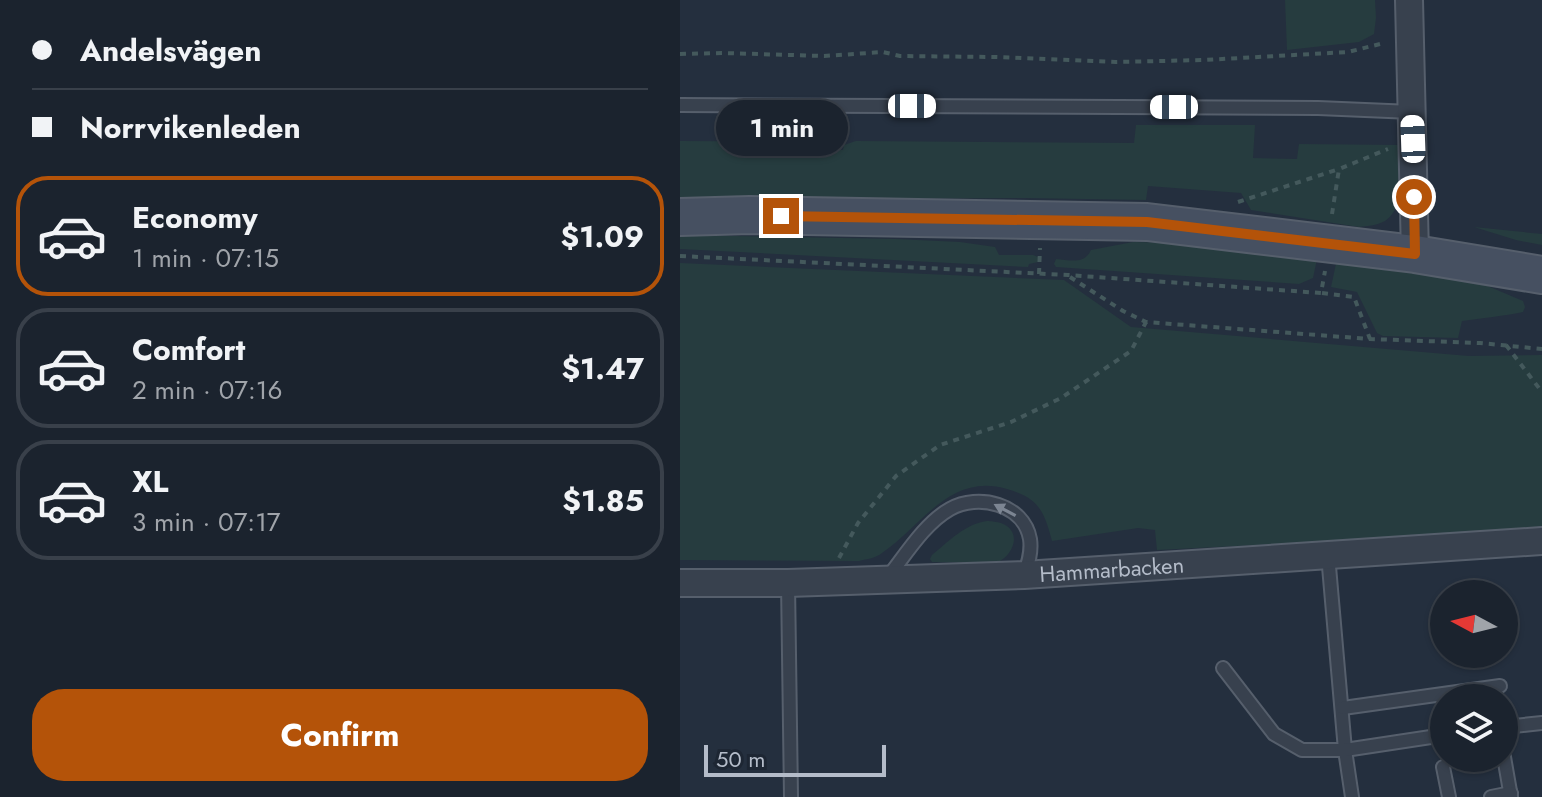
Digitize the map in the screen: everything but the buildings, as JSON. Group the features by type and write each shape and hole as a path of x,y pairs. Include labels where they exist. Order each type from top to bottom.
{"main road":[{"path":"680,217 750,215 1147,222 1415,254 1542,275"}],"street":[{"path":"1409,0 1415,254"},
{"name":"Hammarbacken","path":"680,583 788,583 1024,575 1542,541"}],"lane":[{"path":"680,105 1318,108 1412,112"},
{"path":"885,580 932,522 951,508 983,500 1007,508 1021,521 1030,538 1030,557 1024,575"},
{"path":"1328,555 1352,797"},
{"path":"788,583 791,797"},
{"path":"1223,668 1274,734 1302,750 1345,750 1430,737"},
{"path":"1343,708 1430,696"},
{"path":"1518,726 1542,723"},
{"path":"1444,772 1449,797"},
{"path":"1491,797 1511,795 1507,772"}],"path":[{"path":"680,54 824,56 883,52 900,56 1116,62 1348,52 1384,43"},
{"path":"1227,206 1389,149"},
{"path":"1331,221 1339,169"},
{"path":"1039,274 1040,246"},
{"path":"680,256 1068,275 1321,293 1354,297 1370,339"},
{"path":"1321,293 1326,261"},
{"path":"1068,275 1123,311 1146,322 1542,349"},
{"path":"828,581 858,523 896,476 940,445 1011,422 1061,398 1131,351 1146,322"},
{"path":"1506,345 1542,392"}],"green space":[{"path":"1285,0 1375,0 1374,34 1359,42 1287,50"},
{"path":"820,123 828,124 828,149 843,150 844,145 856,141 1134,143 1136,125 1255,125 1253,158 1297,159 1299,144 1401,145 1400,196 1397,206 1385,221 1359,227 1251,210 1241,193 1148,186 1146,200 680,200 680,141 818,142"},
{"path":"1474,227 1542,234 1542,245 1516,240"},
{"path":"680,235 960,242 995,247 999,255 1033,255 1038,257 1038,262 1028,267 680,249"},
{"path":"1133,242 1186,243 1317,259 1313,278 1299,284 1056,267 1054,264 1056,259 1081,260 1091,250"},
{"path":"1337,259 1483,284 1523,301 1525,307 1523,312 1462,321 1458,338 1383,336 1377,333 1357,292 1331,287"},
{"path":"680,263 1064,280 1131,327 1469,356 1542,355 1542,527 1157,550 1155,530 1138,528 1052,541 1043,514 1033,501 1007,489 987,486 969,488 938,504 897,542 868,559 680,560"},
{"path":"987,521 1008,527 1014,537 1011,549 1002,560 996,563 932,562 932,555 958,534"}],"route":[{"path":"781,216 1147,222 1415,254 1414,197"}]}
